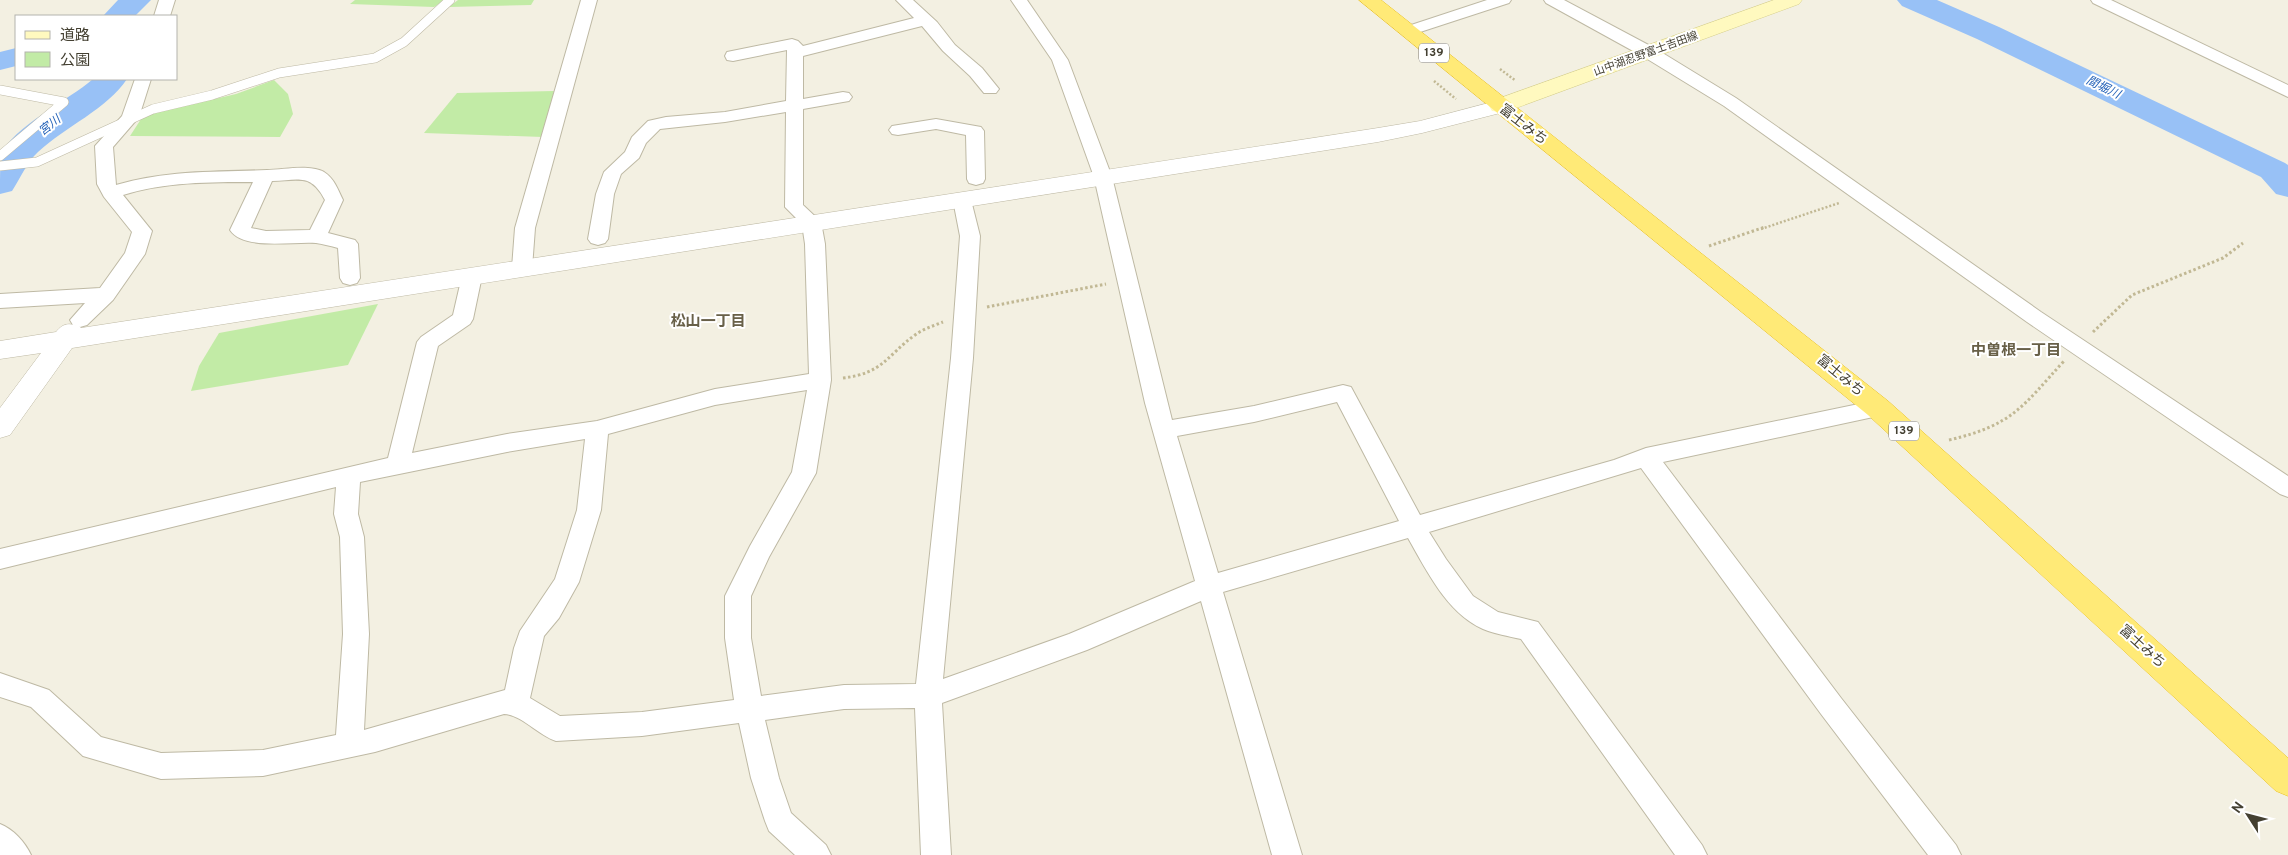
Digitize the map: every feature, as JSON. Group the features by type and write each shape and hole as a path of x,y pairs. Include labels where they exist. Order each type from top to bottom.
{"highway":[{"name":"富士みち","path":"1369,0 1878,408 2288,780"}],"main road":[{"name":"山中湖忍野富士吉田線","path":"1492,100 1629,41 1741,0"},
{"name":"山中湖忍野富士吉田線","path":"1492,100 1650,53 1792,0"}],"street":[{"path":"162,15 167,0"},
{"path":"523,259 525,228 589,0"},
{"path":"904,0 926,20 949,48 990,89"},
{"path":"1019,0 1060,60 1100,169 1165,430 1287,855"},
{"path":"1408,31 1503,0"},
{"path":"1552,0 1650,53 1730,102 2034,317 2288,488"},
{"path":"2099,0 2288,92"},
{"path":"795,53 926,20"},
{"path":"733,56 792,44 795,46 795,107 803,214 815,244 820,380 804,473 759,553 738,596 738,638 749,708 765,778 779,821 816,855"},
{"path":"0,428 72,330 106,295 135,254 142,230 111,193 106,184 104,146 130,118 142,80"},
{"path":"598,239 605,194 613,172 633,154 638,141 654,125 795,107 844,96"},
{"path":"0,350 72,330 350,278 523,259 803,214 976,179 1100,169 1404,130 1492,100"},
{"path":"898,130 936,124 975,131 976,179"},
{"path":"0,332 72,330 472,276 523,259 598,239 803,214 962,200 1100,169"},
{"path":"265,176 240,230 244,233 257,235 316,237 348,244 350,278"},
{"path":"111,193 156,180 318,176 326,184 334,200 316,237"},
{"path":"936,855 928,696 962,358 970,236 962,200"},
{"path":"398,465 428,342 463,319 472,276"},
{"path":"0,301 106,295"},
{"path":"0,559 349,475 507,443 597,429 715,397 820,380"},
{"path":"1165,430 1254,414 1343,393 1414,527 1437,566 1464,602 1491,621 1529,630 1585,709 1664,812 1692,855"},
{"path":"0,685 40,698 93,748 161,766 263,763 375,740 504,702 516,703 556,729 642,724 749,708 844,697 928,696 1078,642 1210,586 1619,467 1646,457 1878,408"},
{"path":"516,703 527,648 533,631 550,610 567,582 589,510 597,429"},
{"path":"1646,457 1831,706 1946,855"},
{"path":"349,475 346,514 352,537 356,634 349,745"},
{"path":"0,838 8,849 16,855"}],"lane":[{"path":"0,166 37,162 153,109 212,95 279,73 375,58 404,42 450,0"},
{"path":"0,90 64,102 0,156"}],"path":[{"path":"1686,253 1861,196"}],"green space":[{"path":"355,0 445,0 434,7 350,4"},
{"path":"458,0 534,0 531,5 449,7"},
{"path":"274,80 288,94 293,114 280,137 130,136 143,116 236,94"},
{"path":"554,91 543,137 424,133 457,93"},
{"path":"378,304 348,365 191,391 199,366 219,333"}],"waterway":[{"path":"119,15 136,0"},
{"name":"間堀川","path":"1912,0 1988,33 2273,170 2288,186"},
{"path":"0,61 15,57"},
{"name":"宮川","path":"0,183 23,147 62,116 93,96 110,80"}],"district":[{"name":"松山一丁目","path":"708,322"},
{"name":"中曽根一丁目","path":"2016,351"}]}
